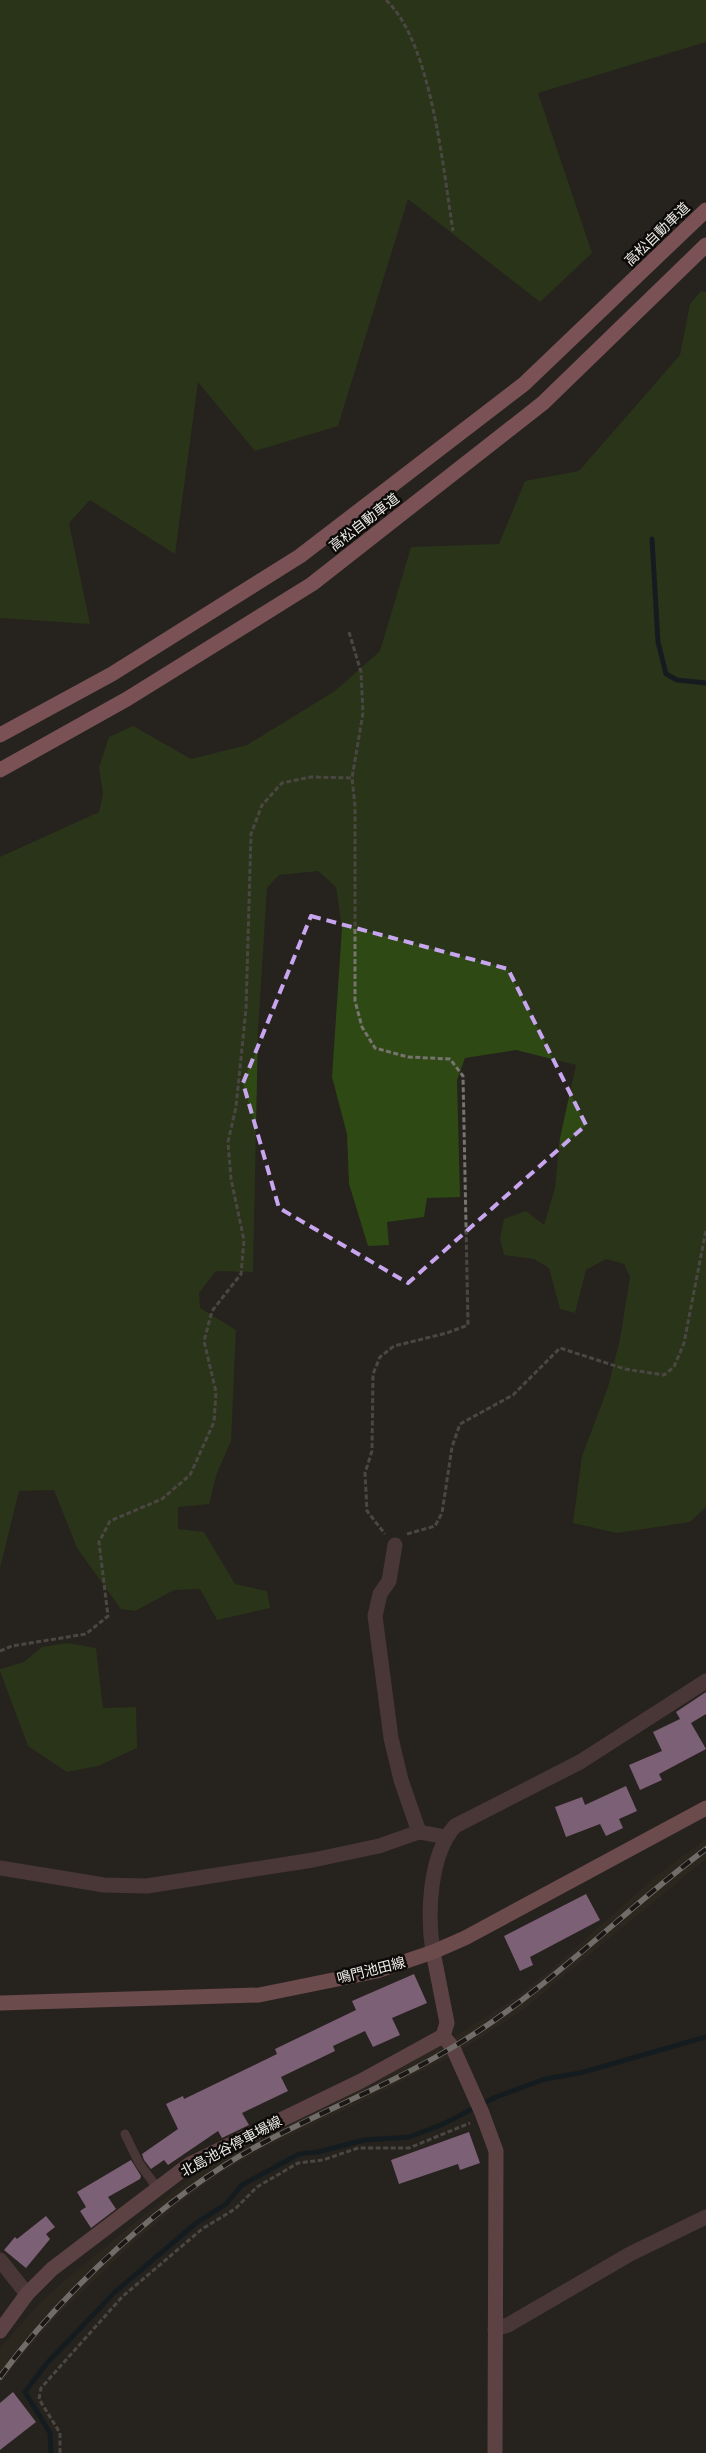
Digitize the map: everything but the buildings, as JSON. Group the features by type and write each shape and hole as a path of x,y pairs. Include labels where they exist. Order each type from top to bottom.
{"highway":[{"name":"高松自動車道","path":"0,735 112,674 300,556 524,384 706,210"},
{"name":"高松自動車道","path":"0,770 127,699 312,584 543,403 706,245"}],"main road":[{"name":"鳴門池田線","path":"0,2003 259,1995 377,1971 433,1952 465,1938 706,1808"},
{"path":"433,1952 447,2023 443,2036 453,2048 483,2114 496,2151 495,2453"},
{"name":"北島池谷停車場線","path":"0,2331 28,2294 52,2270 190,2164 361,2081 443,2036"}],"street":[{"path":"395,1545 390,1581 380,1594 375,1616 391,1738 401,1780 419,1832"},
{"path":"433,1952 430,1933 430,1909 439,1851 446,1837 455,1826 543,1783 580,1762 706,1681"},
{"path":"0,1868 104,1885 147,1886 341,1854 379,1846 419,1832 446,1837"},
{"path":"495,2329 508,2325 630,2254 706,2217"},
{"path":"0,2260 28,2294"}],"lane":[{"path":"125,2134 139,2163 158,2189"}],"path":[{"path":"386,0 393,7 412,42 434,107 453,231"},
{"path":"349,632 361,672 363,713 352,778 355,806 355,1001 362,1027 375,1048 408,1057 450,1059 464,1076 468,1325 447,1333 394,1346 380,1357 373,1374 372,1450 365,1473 366,1511 395,1545 405,1535 434,1526 442,1513 452,1447 460,1424 513,1394 560,1348 625,1369 664,1375 674,1367 684,1343 706,1230"},
{"path":"0,1651 12,1646 86,1634 108,1616 99,1542 110,1521 162,1499 190,1475 214,1422 216,1392 204,1341 212,1311 241,1274 244,1240 232,1179 228,1142 236,1107 246,1009 250,834 262,805 282,783 311,777 352,778"},
{"path":"60,2453 60,2433 38,2398 41,2388 122,2297 202,2229 235,2209 257,2187 298,2163 323,2160 358,2148 409,2148 448,2133 483,2114"}],"highlighted area":[{"path":"311,916 508,969 586,1125 408,1283 279,1208 243,1083"}],"shaded area":[{"path":"706,1839 706,1859 519,2013 455,2054 372,2097 265,2148 221,2173 179,2204 130,2246 57,2316 20,2358 0,2385 0,2348 38,2305 71,2275 170,2194 212,2162 259,2136 448,2041 509,2002 552,1969 658,1874"}],"green space":[{"path":"0,0 706,0 706,42 538,93 592,253 540,302 408,199 338,426 255,451 198,382 175,554 90,500 69,523 90,624 0,618"},
{"path":"701,291 706,292 706,1507 690,1522 617,1533 573,1523 582,1456 608,1387 620,1339 630,1277 624,1264 606,1259 586,1270 575,1313 560,1309 549,1268 534,1259 504,1255 500,1238 504,1219 526,1211 544,1225 555,1188 560,1138 576,1065 516,1050 465,1058 457,1080 460,1197 427,1198 424,1217 387,1222 389,1245 368,1246 349,1184 347,1134 332,1077 342,928 336,887 318,871 279,875 267,888 258,1031 253,1272 216,1271 199,1293 200,1308 236,1330 231,1441 217,1473 209,1504 178,1507 178,1529 204,1532 235,1584 267,1591 270,1608 217,1620 200,1589 174,1590 135,1611 121,1609 77,1548 54,1490 19,1491 0,1568 0,857 99,812 103,794 99,768 109,737 133,726 191,759 247,745 335,691 380,651 411,547 499,544 525,481 579,471 680,355 690,304"},
{"path":"67,1643 96,1648 103,1708 136,1707 137,1748 98,1766 67,1772 28,1746 0,1669 24,1662 42,1647"}],"waterway":[{"path":"652,539 658,642 666,674 677,680 706,683"},
{"path":"51,2453 50,2433 25,2392 47,2363 115,2292 195,2224 226,2204 242,2185 299,2154 318,2152 364,2140 409,2137 441,2125 496,2097 545,2079 580,2073 706,2037"}],"railway":[{"path":"0,2377 54,2311 86,2278 154,2217 189,2190 225,2165 261,2144 406,2073 453,2047 487,2025 520,2002 706,1849"}]}
